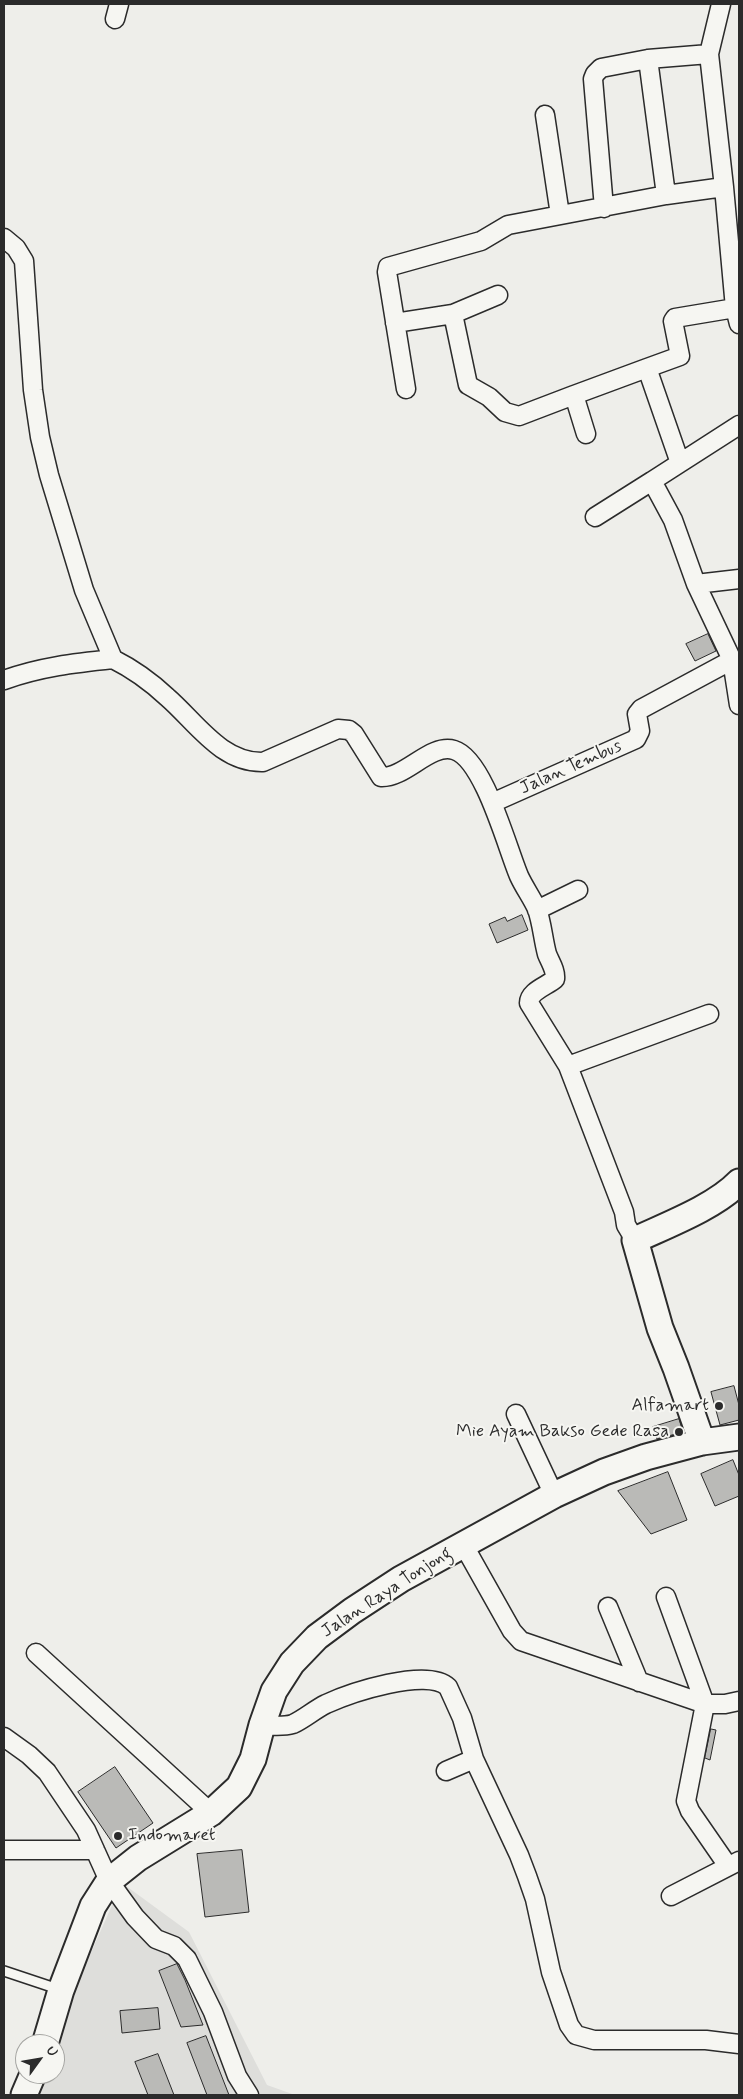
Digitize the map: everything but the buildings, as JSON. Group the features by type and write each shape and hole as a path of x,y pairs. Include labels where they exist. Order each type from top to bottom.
{"main road":[{"path":"702,1442 657,1319 635,1240 685,1217 728,1193 739,1182"},
{"name":"Jalan Raya Tonjong","path":"48,2034 61,1990 94,1906 109,1881 138,1858 211,1813 232,1794 246,1776 274,1691 282,1675 302,1650 317,1637 352,1611 401,1579 554,1496 604,1472 646,1457 702,1442 739,1437"}],"street":[{"path":"453,314 468,385 494,401 505,412 519,416 680,356 675,318 737,316 709,54 721,4"},
{"path":"604,208 593,79 601,68 648,59 709,54"},
{"path":"648,59 666,195"},
{"path":"545,115 560,215"},
{"path":"406,389 387,272 388,267 481,241 508,224 604,208 666,195 724,187"},
{"path":"4,238 16,248 24,261 32,390 49,475 84,590 113,659 149,681 202,732 242,760 263,762 331,730 343,729 354,734 381,776 394,775 437,751 449,749 460,752 474,768 492,803 519,875 537,910 555,976 552,981 532,994 529,998 529,1003 568,1066 624,1212 626,1225 635,1240"},
{"path":"395,323 453,314 498,295"},
{"path":"647,368 680,463"},
{"path":"574,395 586,434"},
{"path":"594,517 739,426"},
{"path":"652,481 673,520 696,584 732,660 739,705"},
{"path":"696,584 739,579"},
{"path":"4,680 31,670 113,659"},
{"name":"Jalan Tembus","path":"492,803 636,738 640,732 637,714 641,709 732,660"},
{"path":"537,910 578,890"},
{"path":"568,1066 709,1014"},
{"path":"516,1414 554,1496"},
{"path":"463,1544 512,1631 521,1641 705,1704 730,1704 739,1701"},
{"path":"666,1596 705,1704 686,1801 690,1811 734,1863 671,1896"},
{"path":"608,1607 639,1682"},
{"path":"36,1653 211,1813"},
{"path":"262,1725 282,1726 293,1724 328,1703 385,1685 408,1680 439,1681 448,1687 462,1718 474,1759 519,1855 535,1899 551,1972 569,2025 576,2035 594,2040 706,2040 739,2044"},
{"path":"4,1736 47,1772 86,1830 109,1881 149,1934 174,1946 187,1959 213,2012 237,2076 249,2095"},
{"path":"446,1771 474,1759"},
{"path":"4,1850 95,1850"}],"lane":[{"path":"4,1971 61,1990"}],"shaded area":[{"path":"122,1883 189,1932 267,2085 295,2095 36,2095 40,2084 65,2084 65,2034 58,2034 64,2013"}],"place":[{"name":"Alfamart","path":"719,1406"},
{"name":"Mie Ayam Bakso Gede Rasa","path":"679,1432"},
{"name":"Indomaret","path":"118,1836"}]}
